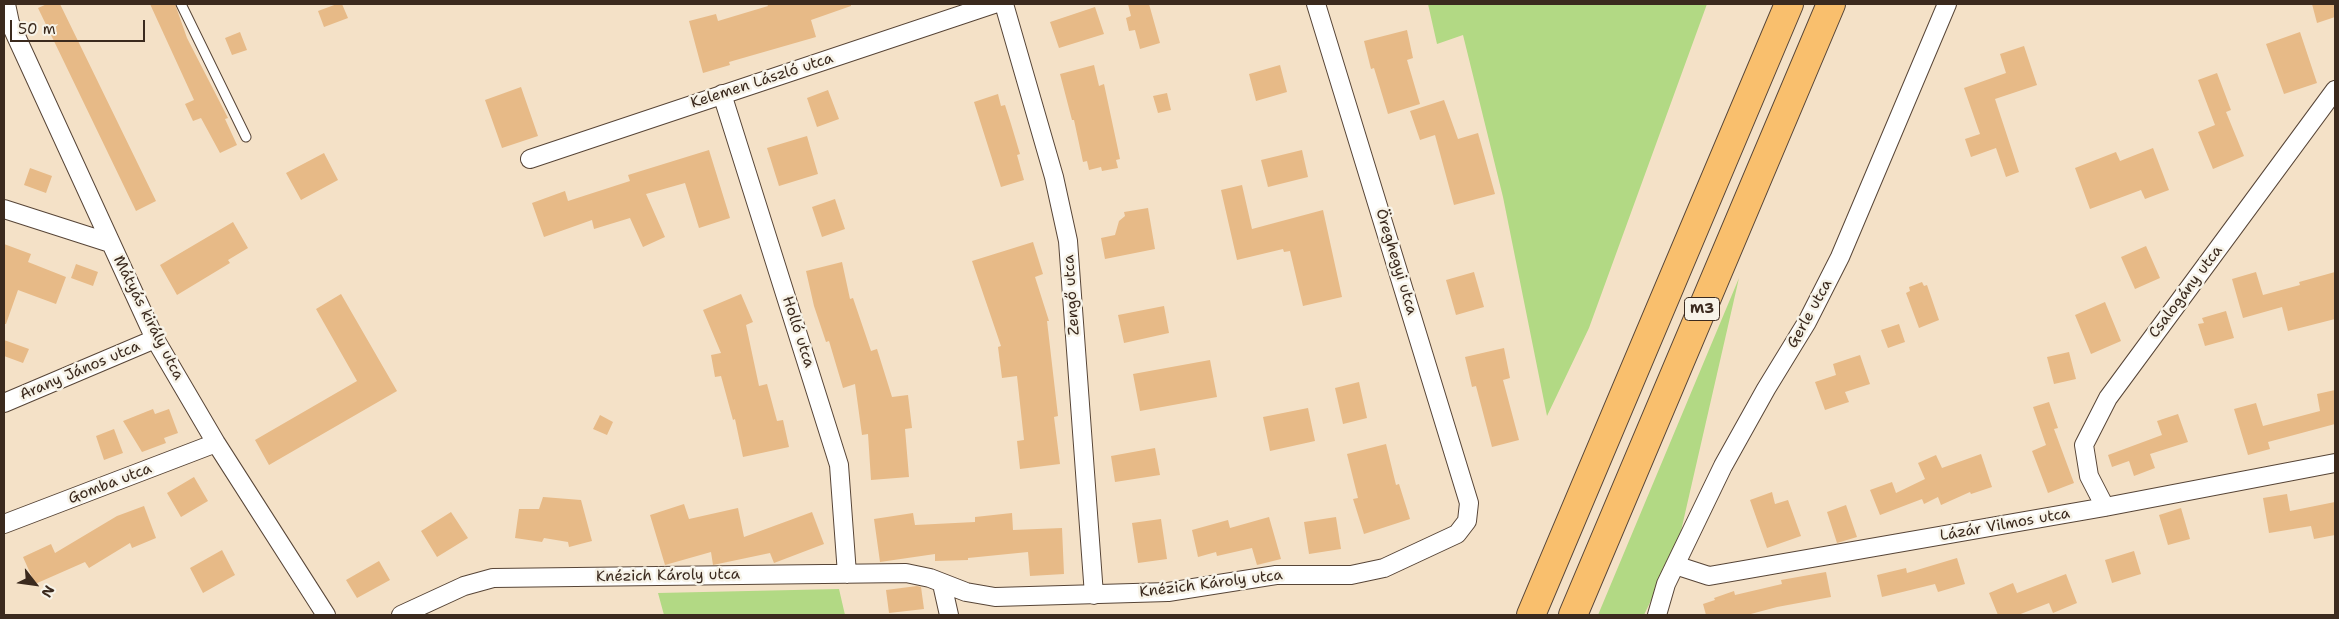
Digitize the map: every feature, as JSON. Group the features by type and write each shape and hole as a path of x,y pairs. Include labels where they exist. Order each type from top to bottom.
{"highway":[{"name":"M3","path":"1531,615 1788,4"},
{"name":"M3","path":"1573,615 1831,4"}],"street":[{"name":"Mátyás király utca","path":"6,4 10,23 155,339 216,443 326,615"},
{"name":"Kelemen László utca","path":"530,159 994,4"},
{"name":"Zengő utca","path":"1004,4 1054,177 1068,241 1094,595"},
{"name":"Öreghegyi utca","path":"1316,4 1461,472 1469,503 1467,522"},
{"name":"Gerle utca","path":"1657,615 1675,565 1722,466 1807,322 1840,257 1947,4"},
{"name":"Csalogány utca","path":"2106,507 2089,476 2084,444 2108,398 2335,90"},
{"name":"Holló utca","path":"722,94 839,465 847,574"},
{"path":"4,209 110,243"},
{"name":"Arany János utca","path":"4,403 155,339"},
{"name":"Gomba utca","path":"4,524 216,443"},
{"name":"Lázár Vilmos utca","path":"1675,565 1709,576 2106,507 2335,463"},
{"name":"Knézich Károly utca","path":"401,615 464,586 493,578 906,573 930,578 966,592 995,597 1094,595 1182,590 1276,575 1350,575 1384,568 1448,540 1457,534 1467,522"},
{"path":"942,584 949,615"}],"lane":[{"path":"181,4 246,137"}],"green space":[{"path":"1428,4 1707,4 1589,328 1547,416 1503,197 1463,35 1437,44"},
{"path":"1739,278 1678,544 1644,615 1598,615"},
{"path":"839,589 845,615 664,615 658,593"}],"building":[{"path":"47,4 60,4 156,201 136,211 38,8"},
{"path":"150,4 175,4 187,38 228,118 225,119 237,145 220,153 201,118 193,121 185,104 194,100"},
{"path":"342,4 348,18 324,27 318,11"},
{"path":"767,4 851,4 851,6 811,20 816,37 729,62 730,65 703,73 689,21 716,14 718,21 768,6"},
{"path":"1128,4 1149,4 1160,43 1140,49 1135,30 1129,31 1126,18 1131,16"},
{"path":"2312,4 2335,4 2335,17 2317,23"},
{"path":"1095,7 1104,34 1059,48 1050,22"},
{"path":"1407,30 1413,58 1407,60 1420,104 1388,114 1374,68 1371,69 1364,41"},
{"path":"240,32 247,50 232,55 225,38"},
{"path":"2300,32 2317,83 2284,94 2266,44"},
{"path":"2024,46 2037,85 1995,99 2019,172 2006,177 1996,148 1971,157 1965,139 1980,134 1964,88 2006,73 2000,54"},
{"path":"1094,65 1099,86 1104,84 1120,159 1116,160 1118,168 1102,171 1101,167 1089,170 1087,161 1083,162 1074,120 1072,120 1060,74"},
{"path":"1280,65 1287,92 1256,101 1249,74"},
{"path":"2217,73 2231,110 2226,112 2244,156 2213,169 2198,132 2215,125 2198,80"},
{"path":"521,87 538,136 502,148 485,100"},
{"path":"828,90 839,119 817,127 807,98"},
{"path":"1167,93 1171,110 1158,113 1153,96"},
{"path":"998,94 1001,106 1005,105 1011,124 1020,154 1017,155 1024,180 1001,187 974,102"},
{"path":"1444,100 1458,139 1478,133 1495,194 1454,205 1435,135 1420,140 1410,111"},
{"path":"807,136 818,174 779,186 767,148"},
{"path":"2153,148 2169,190 2145,199 2141,190 2090,209 2075,168 2116,152 2120,161"},
{"path":"709,150 730,218 699,228 685,183 646,194 665,237 643,247 630,218 594,229 592,220 544,237 532,203 565,191 568,201 630,181 628,175"},
{"path":"1302,150 1308,177 1268,187 1261,160"},
{"path":"324,153 338,180 301,200 286,173"},
{"path":"30,168 52,176 46,193 24,185"},
{"path":"1242,185 1252,229 1323,210 1342,297 1303,306 1290,251 1284,252 1283,249 1237,260 1221,190"},
{"path":"835,199 845,229 822,237 812,207"},
{"path":"1148,208 1155,249 1105,259 1101,238 1115,235 1119,221 1125,216 1124,212"},
{"path":"233,222 248,248 228,260 230,263 177,295 160,265"},
{"path":"1033,242 1043,274 1035,277 1049,321 1047,321 1058,416 1054,417 1060,464 1020,469 1017,441 1024,440 1017,376 1002,378 998,347 1001,346 972,261"},
{"path":"4,244 31,254 28,262 66,277 56,304 18,290 6,324 4,324"},
{"path":"2146,246 2160,278 2135,289 2121,257"},
{"path":"842,262 850,299 853,298 871,351 877,349 892,397 908,395 912,428 905,429 909,477 871,480 868,434 862,435 855,384 843,388 829,341 826,342 814,306 806,271"},
{"path":"76,264 98,272 93,286 71,278"},
{"path":"1474,272 1484,307 1456,315 1446,280"},
{"path":"2256,272 2263,295 2300,285 2299,282 2335,272 2335,319 2288,331 2282,307 2243,318 2232,279"},
{"path":"1922,282 1924,286 1927,285 1939,320 1919,328 1906,293 1910,291 1909,287"},
{"path":"341,294 397,391 269,465 255,440 357,381 316,309"},
{"path":"741,294 753,322 746,325 759,386 767,384 777,421 783,420 789,447 743,457 735,419 733,420 721,376 715,377 711,355 721,353 703,310"},
{"path":"2105,302 2121,341 2091,354 2075,315"},
{"path":"1164,306 1169,333 1124,343 1118,315"},
{"path":"2226,311 2234,338 2205,346 2198,324 2204,323 2202,318"},
{"path":"1899,324 1905,342 1888,348 1881,330"},
{"path":"4,340 29,349 23,363 4,356"},
{"path":"1504,348 1510,378 1503,380 1519,440 1492,447 1476,386 1472,387 1465,357"},
{"path":"2069,352 2076,379 2054,384 2047,357"},
{"path":"1860,355 1870,384 1845,392 1849,402 1825,410 1815,382 1836,375 1833,364"},
{"path":"1210,360 1217,397 1140,411 1133,374"},
{"path":"1359,382 1367,418 1343,424 1335,388"},
{"path":"2335,390 2335,424 2268,442 2270,449 2248,455 2234,409 2256,403 2263,426 2320,411 2317,394"},
{"path":"2049,402 2058,428 2054,429 2074,483 2048,493 2032,451 2046,445 2033,407"},
{"path":"1308,408 1315,441 1270,451 1263,417"},
{"path":"153,409 155,414 169,409 178,433 164,438 166,443 142,452 123,421"},
{"path":"2178,414 2188,442 2150,454 2155,468 2134,476 2129,461 2112,467 2108,455 2162,435 2157,421"},
{"path":"600,415 613,422 607,435 593,429"},
{"path":"114,429 123,453 104,460 96,436"},
{"path":"1386,444 1396,485 1399,484 1410,519 1364,534 1353,499 1358,498 1347,454"},
{"path":"1155,448 1160,475 1115,482 1111,456"},
{"path":"1981,454 1992,487 1971,494 1970,492 1941,505 1938,497 1924,504 1922,499 1880,515 1870,490 1892,482 1896,493 1925,479 1918,463 1936,455 1942,468"},
{"path":"194,477 208,501 181,517 167,493"},
{"path":"1772,492 1775,504 1788,500 1801,536 1767,548 1750,500"},
{"path":"2287,494 2290,511 2335,502 2335,535 2314,539 2311,526 2269,533 2263,498"},
{"path":"543,497 581,500 592,541 569,547 568,542 544,538 542,542 515,538 519,509 539,509"},
{"path":"684,504 689,519 738,508 744,537 812,512 824,544 774,563 770,553 713,565 711,552 665,565 650,515"},
{"path":"1846,505 1857,537 1837,543 1827,512"},
{"path":"144,506 156,538 132,548 130,543 89,568 85,562 35,584 23,557 51,544 55,553 117,516"},
{"path":"2181,508 2190,539 2168,545 2159,515"},
{"path":"451,512 468,538 437,557 421,531"},
{"path":"913,513 915,525 975,522 975,517 1012,513 1013,530 1062,528 1064,574 1030,576 1028,552 968,558 968,560 935,561 935,554 880,562 874,519"},
{"path":"1269,517 1281,559 1257,565 1252,548 1217,556 1216,552 1198,557 1192,530 1228,520 1230,528"},
{"path":"1336,517 1341,549 1309,554 1304,522"},
{"path":"1161,519 1167,559 1138,563 1132,523"},
{"path":"222,550 235,575 203,593 190,568"},
{"path":"2134,551 2141,574 2112,583 2105,560"},
{"path":"1957,558 1965,584 1938,592 1935,584 1882,597 1877,575 1906,568 1907,573"},
{"path":"379,561 390,580 357,598 346,580"},
{"path":"1826,572 1831,597 1777,607 1747,615 1706,615 1703,604 1715,600 1714,598 1734,591 1735,595 1782,584 1781,580"},
{"path":"2066,574 2077,603 2053,613 2049,603 2018,615 1998,615 1989,593 2013,583 2017,593"},
{"path":"921,587 924,609 889,613 886,590"}]}
